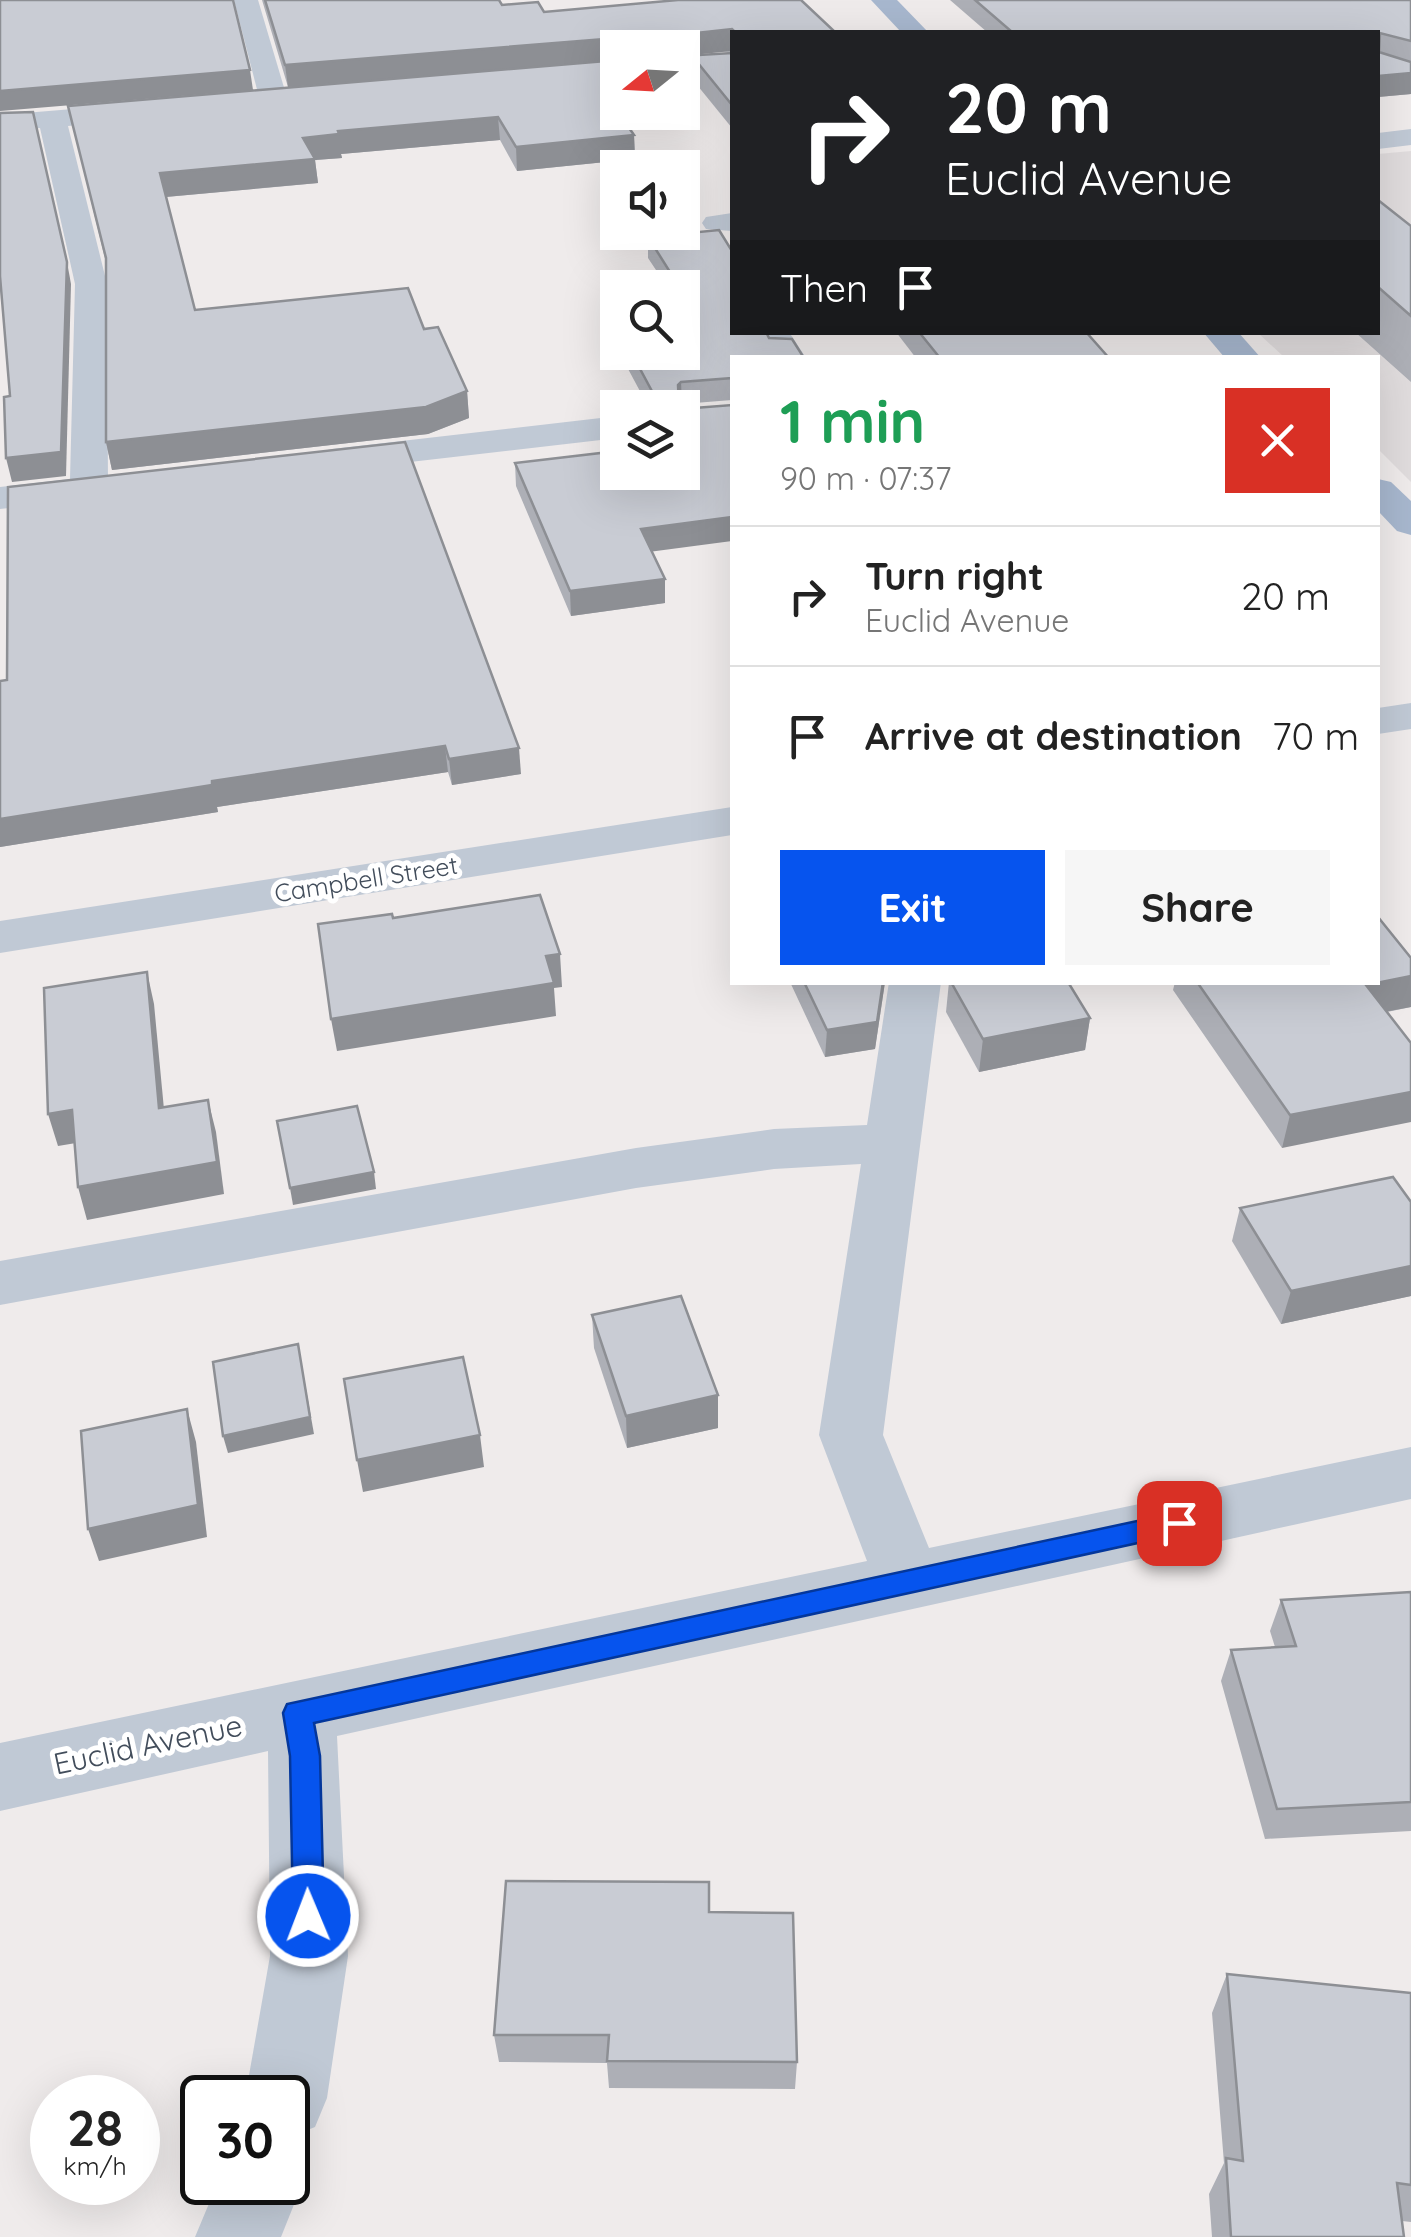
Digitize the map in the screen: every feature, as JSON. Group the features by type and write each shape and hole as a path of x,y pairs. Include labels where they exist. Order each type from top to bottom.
{"main road":[{"path":"882,0 914,30"},
{"path":"1380,492 1411,523"}],"street":[{"path":"237,104 284,100 246,0"},
{"path":"0,123 182,108"},
{"path":"52,119 91,284 89,488"},
{"path":"1380,140 1411,137"},
{"path":"304,463 600,429"},
{"path":"0,498 128,484"},
{"path":"1380,721 1411,716"},
{"name":"Campbell Street","path":"0,938 730,821"},
{"path":"909,1582 851,1434 915,985"},
{"path":"0,1283 636,1168 774,1149 893,1144"},
{"name":"Euclid Avenue","path":"0,1777 1411,1473"},
{"path":"290,2075 309,1956 305,1756 298,1713"},
{"path":"238,2237 251,2205"}],"shaded area":[{"path":"1411,151 1411,482 1380,451 1380,355 1282,355 1260,335 1380,335 1380,154"}],"building":[{"path":"0,0 233,0 250,70 0,91"},
{"path":"265,0 499,0 502,5 538,2 544,12 678,0 801,0 833,30 600,30 600,39 285,65"},
{"path":"975,0 1411,0 1411,41 1380,30 1010,30"},
{"path":"1380,52 1411,62 1411,73 1380,76"},
{"path":"730,53 730,103 700,66 700,55"},
{"path":"600,62 600,130 631,130 634,135 516,147 498,117 338,131 339,134 303,138 315,159 160,173 195,310 408,288 424,329 438,327 467,391 426,407 106,442 106,258 68,106"},
{"path":"33,112 67,262 61,452 6,458 4,397 10,396 0,276 0,113"},
{"path":"1380,202 1411,226 1411,316 1380,289"},
{"path":"719,230 730,248 730,335 792,339 802,355 730,355 730,378 681,382 678,390 651,390 641,370 700,370 700,270 669,270 656,250 700,250 700,232"},
{"path":"921,335 1089,335 1106,355 938,355"},
{"path":"730,405 730,517 641,529 665,579 570,591 515,463 600,453 600,490 700,490 700,408"},
{"path":"405,442 519,748 449,759 445,746 212,781 212,785 0,819 0,681 7,680 8,487"},
{"path":"540,895 560,954 546,956 554,983 331,1019 318,924 392,914 393,918"},
{"path":"1380,919 1411,958 1411,976 1380,982"},
{"path":"147,972 159,1108 208,1100 217,1162 78,1187 72,1110 48,1114 44,988"},
{"path":"805,985 883,985 877,1022 827,1030"},
{"path":"953,985 1070,985 1090,1018 983,1039"},
{"path":"1199,985 1366,985 1411,1043 1411,1092 1290,1115"},
{"path":"357,1106 374,1172 290,1188 277,1121"},
{"path":"1393,1177 1411,1202 1411,1266 1291,1291 1240,1208"},
{"path":"681,1296 718,1395 626,1416 592,1315"},
{"path":"298,1344 310,1417 223,1436 213,1362"},
{"path":"463,1357 480,1435 357,1460 344,1379"},
{"path":"187,1409 198,1505 88,1529 81,1431"},
{"path":"1411,1592 1411,1802 1277,1809 1231,1650 1296,1646 1281,1600"},
{"path":"506,1881 709,1882 709,1912 793,1913 797,2062 607,2061 609,2035 494,2035"},
{"path":"1227,1974 1411,1993 1411,2185 1397,2183 1404,2237 1231,2237 1226,2158 1243,2161"}],"route":[{"path":"308,1916 305,1756 298,1713 1179,1523"}]}
